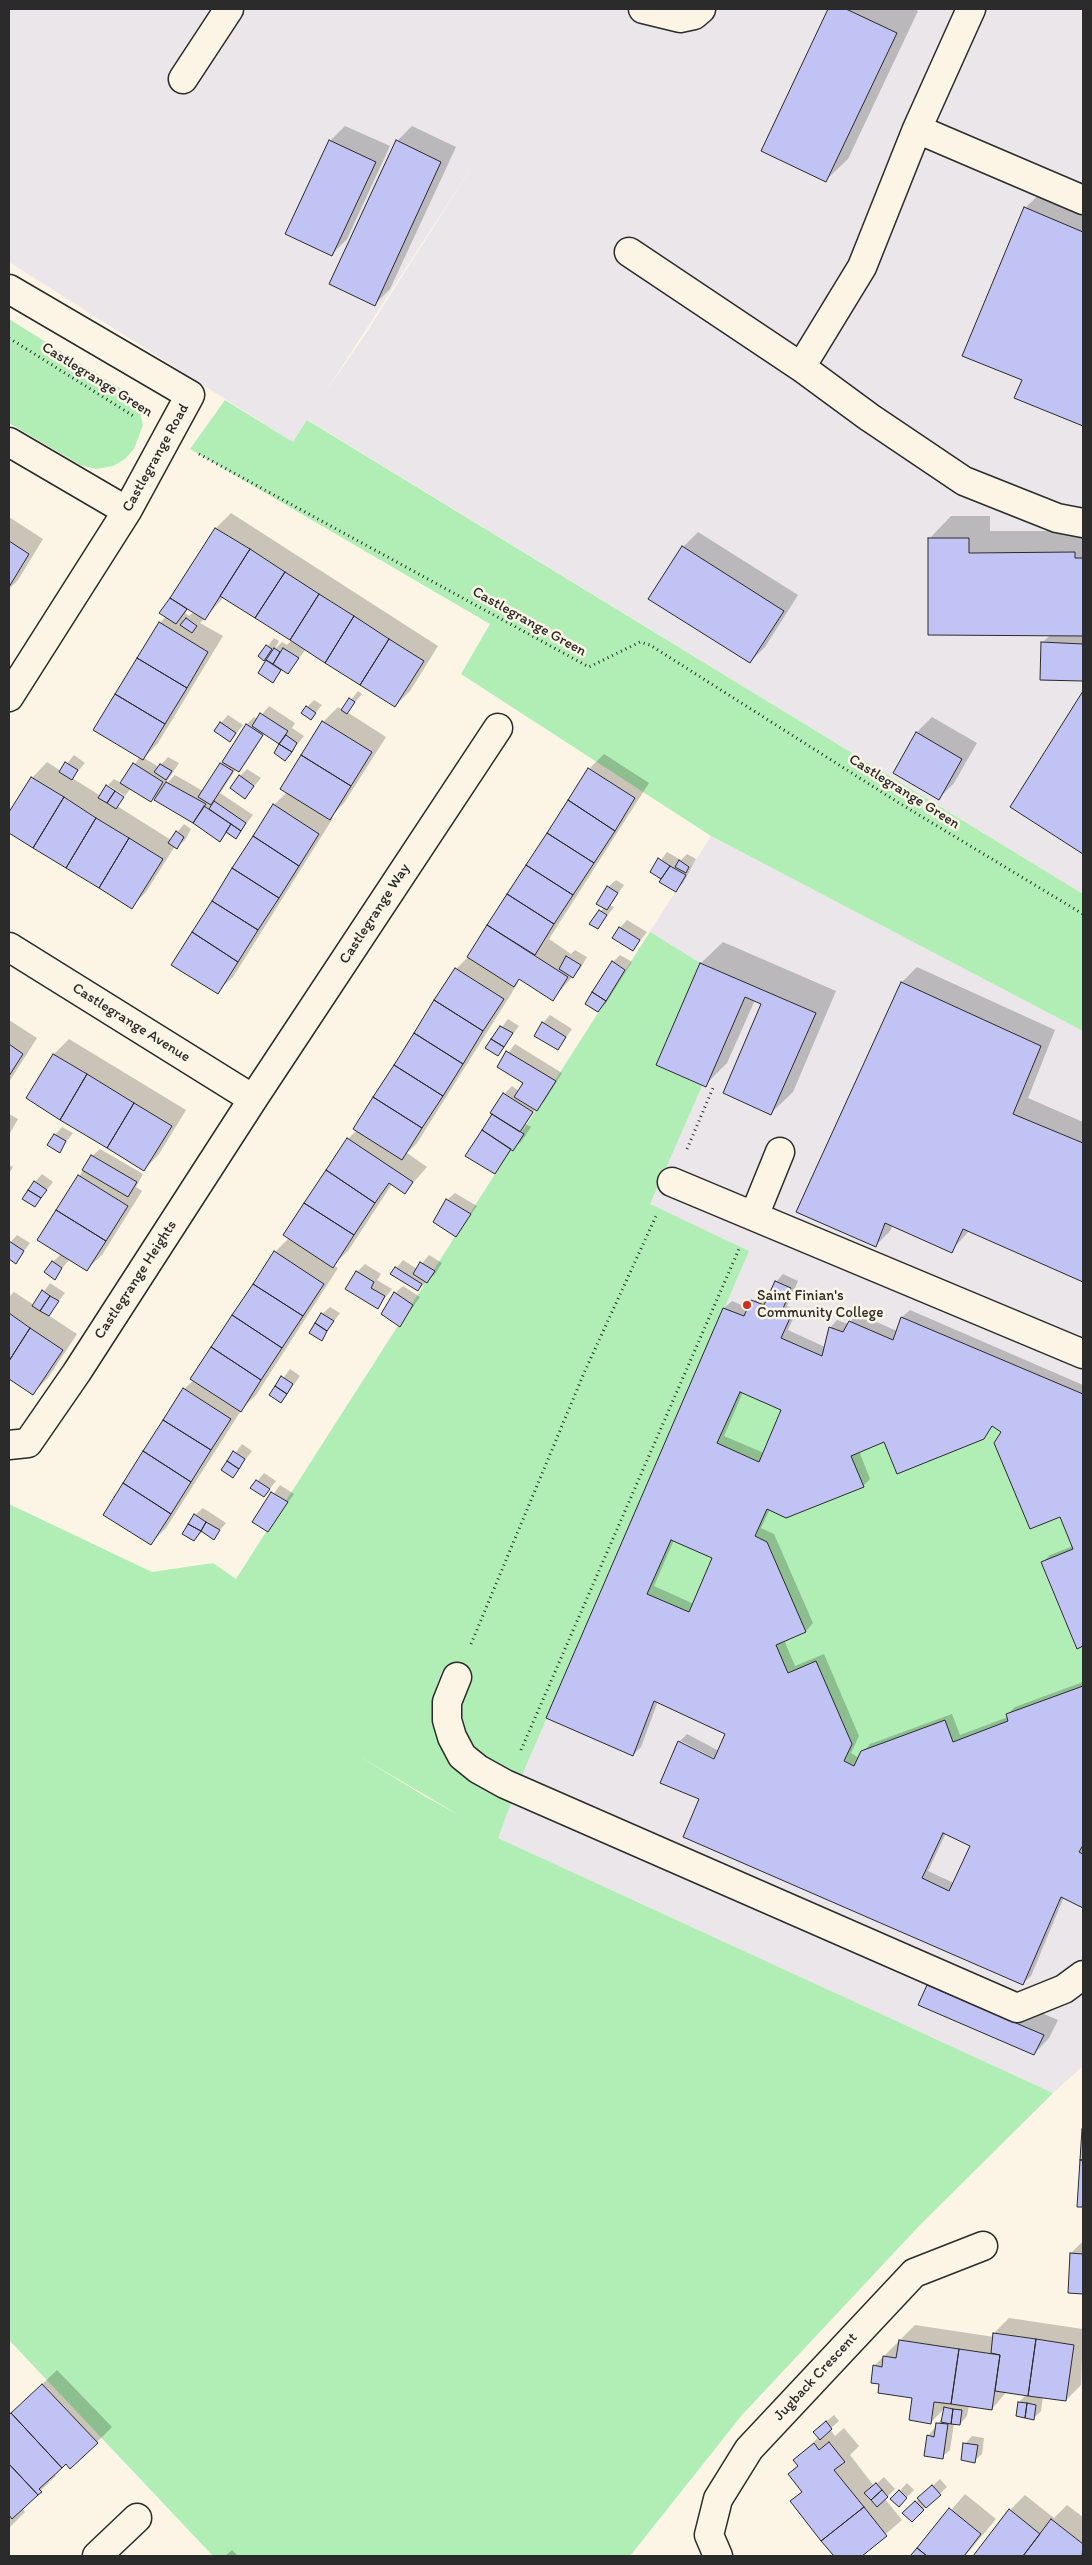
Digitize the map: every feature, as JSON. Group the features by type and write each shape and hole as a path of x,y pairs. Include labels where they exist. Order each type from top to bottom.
{"street":[{"path":"183,79 228,9"},
{"path":"643,9 680,18 694,15 701,9"},
{"path":"802,367 862,267 917,129 972,9"},
{"path":"917,129 1083,200"},
{"path":"629,252 802,367 869,417 964,481 1057,518 1083,523"},
{"name":"Castlegrange Road","path":"9,289 190,395 128,511 9,697"},
{"path":"9,442 128,511"},
{"name":"Castlegrange Way","path":"253,1099 498,728"},
{"name":"Castlegrange Avenue","path":"9,947 253,1099"},
{"name":"Castlegrange Heights","path":"9,1445 28,1443 77,1372 253,1099"},
{"path":"748,1228 780,1152"},
{"path":"672,1182 748,1228 1083,1354"},
{"path":"457,1677 447,1702 447,1720 452,1737 462,1756 478,1769 506,1784 1017,2008 1064,1989 1083,1975"},
{"name":"Jugback Crescent","path":"718,2556 709,2535 718,2499 749,2449 914,2273 983,2246"},
{"path":"97,2556 137,2518"}],"path":[{"name":"Castlegrange Green","path":"9,338 168,437 589,667 640,642 650,645 899,804 1083,914"},
{"path":"457,1677 584,1373 713,1088"},
{"path":"506,1784 748,1228"}],"shaded area":[{"path":"9,9 1083,9 1083,894 308,420 293,442 9,262","holes":["480,154 363,338 324,394"]},
{"name":"Saint Finian's Community College","path":"711,836 1083,1031 1083,2066 1053,2093 498,1838 278,1707 236,1579"}],"green space":[{"path":"9,319 128,393 139,408 143,425 134,449 125,459 113,466 97,469 82,466 9,423"},
{"path":"225,400 293,442 307,420 1083,894 1083,1031 711,836 461,674 490,624 190,449"},
{"path":"650,932 700,963 656,1065 702,1086 650,1204 749,1251 522,1775 483,1755 466,1738 461,1719 461,1701 467,1681 442,1670 433,1696 433,1718 441,1741 452,1761 468,1779 511,1803 498,1838 1053,2093 920,2225 742,2415 630,2556 213,2556 9,2340 9,1504 152,1572 213,1563 236,1579","holes":["359,1756 459,1815 426,1797"]},
{"path":"740,1392 781,1410 759,1462 717,1443"},
{"path":"992,1426 1001,1432 1030,1529 1060,1517 1073,1549 1041,1563 1076,1649 1083,1646 1083,1686 1006,1714 1008,1721 953,1742 944,1721 861,1751 854,1766 844,1761 852,1744 816,1661 788,1673 776,1645 806,1632 767,1542 755,1536 767,1509 786,1518 863,1487 851,1456 884,1442 897,1474"},
{"path":"671,1540 712,1558 689,1612 647,1594"}],"building":[{"path":"828,9 846,9 897,33 826,182 761,151"},
{"path":"329,140 376,162 332,256 285,234"},
{"path":"396,140 441,162 375,306 329,284"},
{"path":"1024,207 1083,232 1083,426 1014,398 1022,380 962,356"},
{"path":"215,528 250,549 205,620 170,598"},
{"path":"928,538 969,538 969,553 1075,552 1075,558 1083,558 1083,636 928,635"},
{"path":"9,541 29,554 9,587"},
{"path":"682,546 784,611 750,663 648,599"},
{"path":"250,549 285,572 255,618 220,596"},
{"path":"285,572 319,594 290,640 255,618"},
{"path":"319,594 354,616 325,663 290,640"},
{"path":"170,598 187,609 176,624 159,613"},
{"path":"354,616 389,639 360,685 325,663"},
{"path":"186,618 197,626 192,633 180,625"},
{"path":"159,622 208,652 187,688 137,658"},
{"path":"389,639 424,661 395,707 360,685"},
{"path":"1041,642 1083,644 1083,681 1040,680"},
{"path":"266,645 272,649 264,661 258,656"},
{"path":"274,648 280,652 273,664 266,660"},
{"path":"283,648 299,658 288,674 273,664"},
{"path":"137,658 187,688 165,724 115,694"},
{"path":"266,660 281,670 273,683 258,673"},
{"path":"1083,691 1083,854 1010,807"},
{"path":"115,694 165,724 143,760 93,730"},
{"path":"349,698 355,702 347,714 341,710"},
{"path":"306,706 316,713 311,720 301,713"},
{"path":"260,713 288,731 279,744 252,726"},
{"path":"322,721 372,752 351,786 301,755"},
{"path":"220,722 236,733 230,742 214,731"},
{"path":"246,724 263,735 239,772 222,762"},
{"path":"916,732 962,759 939,800 893,773"},
{"path":"286,735 297,743 292,752 279,744"},
{"path":"279,744 292,752 285,761 274,753"},
{"path":"301,755 351,786 330,820 280,789"},
{"path":"65,762 78,770 72,780 59,772"},
{"path":"133,763 163,782 151,802 120,783"},
{"path":"220,763 233,771 211,805 198,797"},
{"path":"160,764 172,771 166,780 154,772"},
{"path":"588,768 635,798 615,831 568,800"},
{"path":"239,775 254,786 245,799 230,788"},
{"path":"31,777 64,797 33,848 9,833 9,812"},
{"path":"166,782 206,804 193,823 154,800"},
{"path":"106,785 115,791 107,803 98,798"},
{"path":"115,791 124,797 116,809 107,803"},
{"path":"64,797 96,818 66,868 33,848"},
{"path":"568,800 615,831 594,863 547,833"},
{"path":"214,801 246,823 241,831 209,809"},
{"path":"273,804 319,834 299,866 253,836"},
{"path":"204,806 231,824 220,842 193,823"},
{"path":"96,818 129,838 99,888 66,868"},
{"path":"231,824 241,831 236,839 226,832"},
{"path":"176,831 184,837 177,849 168,843"},
{"path":"547,833 594,863 573,895 526,865"},
{"path":"253,836 299,866 279,898 232,868"},
{"path":"129,838 163,859 132,909 99,888"},
{"path":"658,858 670,866 661,879 650,872"},
{"path":"679,860 689,867 686,873 675,867"},
{"path":"526,865 573,895 554,924 507,894"},
{"path":"670,866 686,875 676,892 659,882"},
{"path":"232,868 279,898 258,930 212,901"},
{"path":"607,886 618,893 607,910 596,904"},
{"path":"507,894 554,924 535,955 487,925"},
{"path":"212,901 258,930 238,962 192,932"},
{"path":"599,910 607,915 598,929 589,924"},
{"path":"487,925 568,977 553,1001 519,979 514,987 467,957"},
{"path":"619,927 640,940 633,951 612,938"},
{"path":"192,932 238,962 218,994 171,965"},
{"path":"566,956 581,965 573,978 559,969"},
{"path":"612,961 625,970 606,1001 592,992"},
{"path":"700,963 816,1013 771,1115 723,1093 761,1004 745,997 706,1087 656,1065"},
{"path":"455,968 504,999 483,1031 434,1000"},
{"path":"901,982 1041,1046 1013,1114 1083,1143 1083,1282 963,1229 952,1253 885,1223 876,1247 796,1212"},
{"path":"592,992 606,1001 598,1012 585,1004"},
{"path":"434,1000 483,1031 463,1064 414,1033"},
{"path":"542,1022 566,1037 558,1050 534,1036"},
{"path":"500,1026 513,1033 504,1047 491,1039"},
{"path":"414,1033 463,1064 443,1096 394,1065"},
{"path":"491,1039 504,1047 498,1056 485,1048"},
{"path":"9,1044 23,1054 9,1076"},
{"path":"506,1051 556,1081 537,1111 514,1097 523,1083 497,1067"},
{"path":"53,1054 87,1074 60,1120 26,1098"},
{"path":"394,1065 443,1096 422,1128 373,1097"},
{"path":"87,1074 134,1103 107,1148 60,1120"},
{"path":"503,1093 533,1112 520,1132 490,1113"},
{"path":"373,1097 422,1128 402,1160 353,1129"},
{"path":"134,1103 172,1126 144,1171 107,1148"},
{"path":"492,1114 524,1134 513,1151 482,1130"},
{"path":"482,1130 511,1149 495,1174 465,1156"},
{"path":"54,1134 66,1141 60,1153 47,1145"},
{"path":"347,1138 413,1182 405,1194 389,1183 375,1203 326,1170"},
{"path":"91,1155 137,1182 128,1197 82,1170"},
{"path":"326,1170 375,1203 354,1235 304,1203"},
{"path":"78,1175 128,1206 106,1241 56,1210"},
{"path":"34,1181 47,1190 41,1198 28,1190"},
{"path":"28,1190 41,1198 35,1207 22,1199"},
{"path":"446,1199 471,1214 456,1237 433,1222"},
{"path":"304,1203 354,1235 333,1268 283,1235"},
{"path":"56,1210 106,1241 87,1271 37,1240"},
{"path":"9,1241 24,1251 16,1264 9,1259"},
{"path":"274,1251 324,1284 303,1316 253,1284"},
{"path":"52,1261 62,1268 55,1280 44,1272"},
{"path":"420,1262 435,1271 427,1283 413,1274"},
{"path":"395,1267 422,1284 418,1291 390,1274"},
{"path":"356,1271 374,1282 371,1288 385,1296 378,1309 345,1289"},
{"path":"775,1281 791,1288 781,1314 790,1318 781,1338 822,1356 829,1327 843,1332 849,1321 893,1340 901,1317 1083,1394 1083,1646 1077,1649 1041,1562 1073,1549 1060,1517 1030,1529 994,1443 1001,1432 992,1426 984,1439 897,1474 884,1442 851,1456 864,1487 786,1518 767,1509 755,1536 767,1542 806,1632 776,1645 788,1673 816,1661 852,1744 844,1761 854,1766 861,1751 945,1720 953,1742 1008,1721 1006,1714 1083,1686 1083,1845 1079,1852 1083,1854 1083,1908 1061,1897 1023,1985 683,1837 699,1799 660,1783 678,1741 714,1759 725,1734 654,1701 633,1756 546,1718 723,1308 744,1316 751,1300 764,1305","holes":["740,1392 781,1410 759,1462 717,1443","671,1540 712,1558 689,1612 647,1594","943,1833 970,1846 949,1891 922,1878"]},
{"path":"253,1284 303,1316 282,1348 232,1315"},
{"path":"42,1290 50,1296 40,1311 32,1306"},
{"path":"394,1292 413,1305 400,1327 381,1314"},
{"path":"50,1296 59,1301 49,1316 40,1311"},
{"path":"9,1313 30,1328 9,1361"},
{"path":"321,1313 334,1321 327,1331 315,1323"},
{"path":"232,1315 282,1348 261,1380 211,1347"},
{"path":"315,1323 327,1331 322,1341 309,1333"},
{"path":"30,1328 63,1350 33,1395 9,1379 9,1361"},
{"path":"211,1347 261,1380 241,1412 190,1379"},
{"path":"281,1376 293,1384 287,1394 275,1386"},
{"path":"275,1386 287,1394 281,1403 269,1395"},
{"path":"183,1388 231,1419 211,1450 163,1420"},
{"path":"163,1420 211,1450 191,1482 143,1451"},
{"path":"143,1451 191,1482 171,1514 123,1483"},
{"path":"233,1451 245,1459 239,1469 227,1461"},
{"path":"227,1461 239,1469 233,1478 221,1470"},
{"path":"256,1480 270,1489 264,1497 250,1488"},
{"path":"123,1483 171,1514 151,1545 103,1515"},
{"path":"271,1492 288,1502 268,1532 252,1522"},
{"path":"194,1514 206,1522 201,1531 188,1524"},
{"path":"206,1522 220,1530 214,1540 201,1531"},
{"path":"188,1524 201,1531 194,1541 182,1534"},
{"path":"927,1985 1044,2035 1034,2055 918,2005"},
{"path":"1082,2129 1083,2160 1080,2160"},
{"path":"1080,2160 1083,2160 1083,2207 1077,2207"},
{"path":"1070,2253 1083,2254 1083,2294 1068,2293"},
{"path":"993,2333 1036,2339 1028,2396 995,2391 1000,2355 991,2353"},
{"path":"1036,2339 1074,2345 1066,2401 1028,2396"},
{"path":"899,2340 959,2349 951,2404 934,2402 931,2424 909,2420 912,2398 878,2393 879,2384 871,2383 873,2365 882,2367 883,2356 896,2358"},
{"path":"959,2349 1000,2355 992,2410 951,2404"},
{"path":"42,2384 98,2443 70,2469 66,2464 62,2468 11,2413"},
{"path":"1018,2402 1027,2403 1025,2418 1016,2416"},
{"path":"1027,2403 1036,2405 1034,2420 1025,2418"},
{"path":"944,2407 953,2409 951,2424 941,2422"},
{"path":"953,2409 962,2410 960,2425 951,2424"},
{"path":"11,2413 62,2468 39,2489 42,2492 38,2495 9,2464 9,2415"},
{"path":"826,2421 832,2429 820,2440 813,2432"},
{"path":"936,2423 948,2424 943,2459 924,2456 927,2435 934,2437"},
{"path":"829,2442 845,2462 834,2470 864,2507 821,2541 790,2501 802,2492 788,2474 798,2466 793,2460 814,2443 819,2450"},
{"path":"963,2443 978,2445 975,2463 961,2460"},
{"path":"9,2464 38,2495 12,2519 9,2515"},
{"path":"876,2483 882,2490 871,2500 864,2493"},
{"path":"932,2485 941,2495 926,2508 917,2498"},
{"path":"882,2490 888,2497 877,2507 871,2500"},
{"path":"899,2490 907,2498 899,2507 890,2499"},
{"path":"915,2501 924,2510 912,2522 902,2513"},
{"path":"864,2507 887,2536 862,2556 834,2556 821,2541"},
{"path":"949,2508 981,2534 964,2556 927,2556 917,2548"},
{"path":"1009,2509 1040,2534 1023,2556 973,2556"},
{"path":"1051,2519 1083,2544 1082,2556 1023,2556"},
{"path":"917,2548 927,2556 910,2556"}],"place":[{"name":"Saint Finian's Community College","path":"747,1305"}]}
